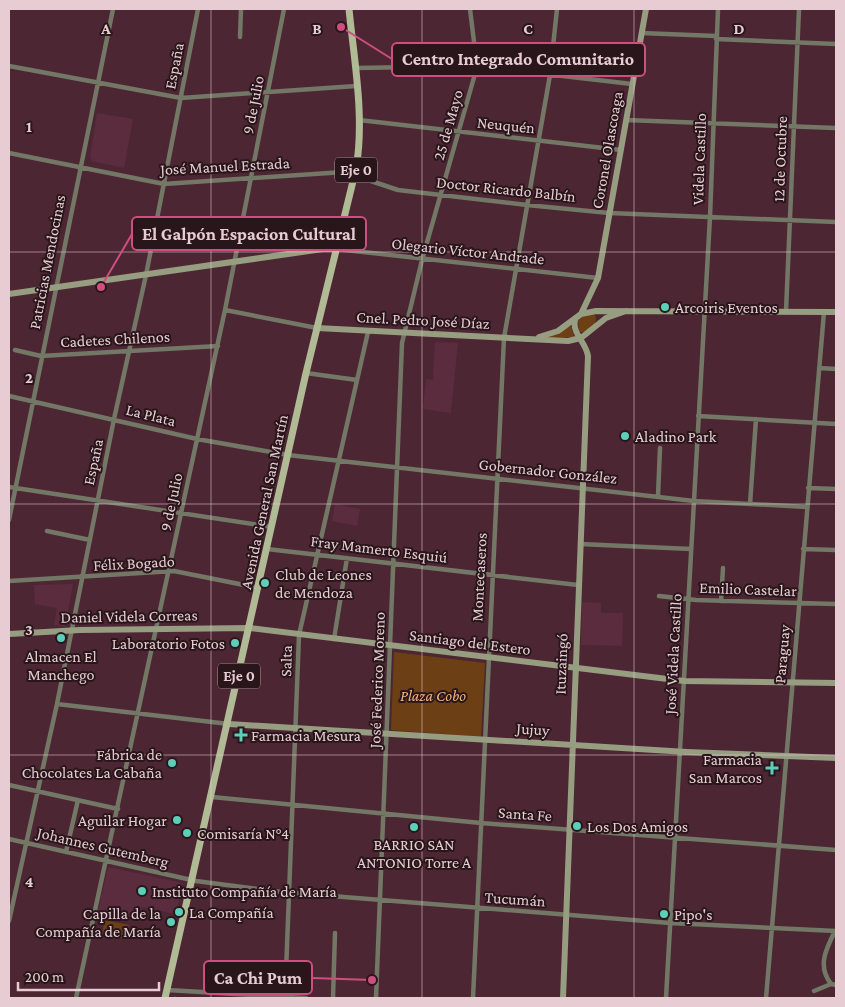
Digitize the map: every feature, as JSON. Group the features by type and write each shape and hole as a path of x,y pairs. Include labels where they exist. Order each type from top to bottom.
{"main road":[{"name":"Avenida General San Martín","path":"165,998 212,797 306,373 355,174 359,149 359,120 349,9"}],"street":[{"name":"Patricias Mendocinas","path":"9,520 96,83 113,9"},
{"name":"España","path":"9,920 57,704 114,419 146,275 198,9"},
{"path":"240,38 241,9"},
{"name":"9 de Julio","path":"76,998 218,346 284,9"},
{"name":"25 de Mayo","path":"403,333 476,66 470,9"},
{"name":"Montecaseros","path":"473,998 504,338 550,75 557,9"},
{"name":"Coronel Olascoaga","path":"581,314 592,295 598,278 646,9"},
{"name":"Videla Castillo","path":"705,311 718,9"},
{"name":"12 de Octubre","path":"786,311 799,9"},
{"path":"641,33 836,44"},
{"path":"9,66 181,98 356,86"},
{"path":"355,68 476,66 632,84"},
{"name":"Neuquén","path":"359,120 620,150"},
{"path":"626,120 836,128"},
{"name":"José Manuel Estrada","path":"9,153 164,184 340,172 355,174"},
{"name":"Doctor Ricardo Balbín","path":"355,174 398,190 527,205 609,213 836,222"},
{"path":"9,294 323,248 336,250"},
{"name":"Olegario Víctor Andrade","path":"336,250 598,278"},
{"path":"592,295 594,312 599,323"},
{"path":"225,310 317,328"},
{"path":"581,336 599,323 626,311"},
{"path":"581,314 626,311 836,312"},
{"name":"José Videla Castillo","path":"666,998 705,311"},
{"name":"Paraguay","path":"766,998 824,312"},
{"name":"Cnel. Pedro José Díaz","path":"528,338 558,331 576,320 581,314"},
{"name":"Ituzaingó","path":"563,998 588,356 586,345 574,328 576,320"},
{"name":"Cnel. Pedro José Díaz","path":"317,328 568,341 581,336"},
{"name":"Salta","path":"285,998 300,635 368,332"},
{"name":"José Federico Moreno","path":"376,998 392,646 396,467 403,333"},
{"name":"Cadetes Chilenos","path":"15,350 41,356 218,346"},
{"path":"819,368 836,369"},
{"path":"306,373 357,380"},
{"name":"La Plata","path":"9,396 197,439 288,455"},
{"path":"698,416 836,424"},
{"path":"750,504 756,419"},
{"path":"658,496 660,448"},
{"name":"Gobernador González","path":"288,455 694,500 807,507"},
{"path":"9,487 272,527"},
{"path":"808,488 836,489"},
{"path":"47,531 90,540"},
{"path":"580,544 691,549"},
{"name":"Fray Mamerto Esquiú","path":"267,549 578,585"},
{"path":"803,549 836,550"},
{"path":"334,639 347,558"},
{"path":"721,601 722,568"},
{"name":"Félix Bogado","path":"9,581 83,578 169,571 259,588"},
{"name":"Emilio Castelar","path":"659,596 721,601 836,604"},
{"name":"Santiago del Estero","path":"250,628 684,681 836,684"},
{"name":"Daniel Videla Correas","path":"9,634 72,630 250,628"},
{"path":"57,704 139,712 228,724"},
{"name":"Jujuy","path":"228,724 680,752 836,758"},
{"path":"9,785 118,809"},
{"name":"Santa Fe","path":"212,797 481,823 836,850"},
{"path":"66,852 78,800"},
{"name":"Johannes Gutemberg","path":"9,839 192,880"},
{"name":"Tucumán","path":"192,880 289,893 477,909 670,923 836,931"},
{"path":"834,984 825,977 823,960 836,931"},
{"path":"333,998 335,933"},
{"path":"814,992 834,984"},
{"path":"167,990 207,995 306,998"}],"shaded area":[{"path":"97,113 133,119 124,168 92,161 90,156"},
{"path":"435,342 458,343 451,413 423,409 426,379 433,380"},
{"path":"335,504 360,509 357,526 332,521"},
{"path":"73,584 65,627 54,625 57,608 35,604 34,585"},
{"path":"582,602 601,603 601,613 623,613 622,646 581,645"},
{"name":"Instituto Compañía de María","path":"108,867 183,883 176,914 141,907 138,919 98,910"}],"green space":[{"path":"594,314 596,317 595,324 585,332 579,332 578,320 583,316"},
{"path":"571,326 574,337 541,338"},
{"name":"Plaza Cobo","path":"394,652 485,663 481,737 391,730"},
{"path":"105,920 129,925 126,939 102,934"}],"place":[{"name":"Centro Integrado Comunitario","path":"341,27"},
{"name":"El Galpón Espacion Cultural","path":"101,287"},
{"name":"Arcoiris Eventos","path":"665,307"},
{"name":"Aladino Park","path":"625,436"},
{"name":"Club de Leones de Mendoza","path":"265,583"},
{"name":"Almacen El Manchego","path":"61,638"},
{"name":"Laboratorio Fotos","path":"235,643"},
{"name":"Farmacia Mesura","path":"241,735"},
{"name":"Fábrica de Chocolates La Cabaña","path":"172,763"},
{"name":"Farmacia San Marcos","path":"772,768"},
{"name":"Aguilar Hogar","path":"177,820"},
{"name":"Los Dos Amigos","path":"577,826"},
{"name":"BARRIO SAN ANTONIO Torre A","path":"414,827"},
{"name":"Comisaría N°4","path":"187,833"},
{"name":"Instituto Compañía de María","path":"142,891"},
{"name":"La Compañía","path":"179,912"},
{"name":"Pipo's","path":"664,914"},
{"name":"Capilla de la Compañía de María","path":"171,922"},
{"name":"Ca Chi Pum","path":"372,980"}]}
